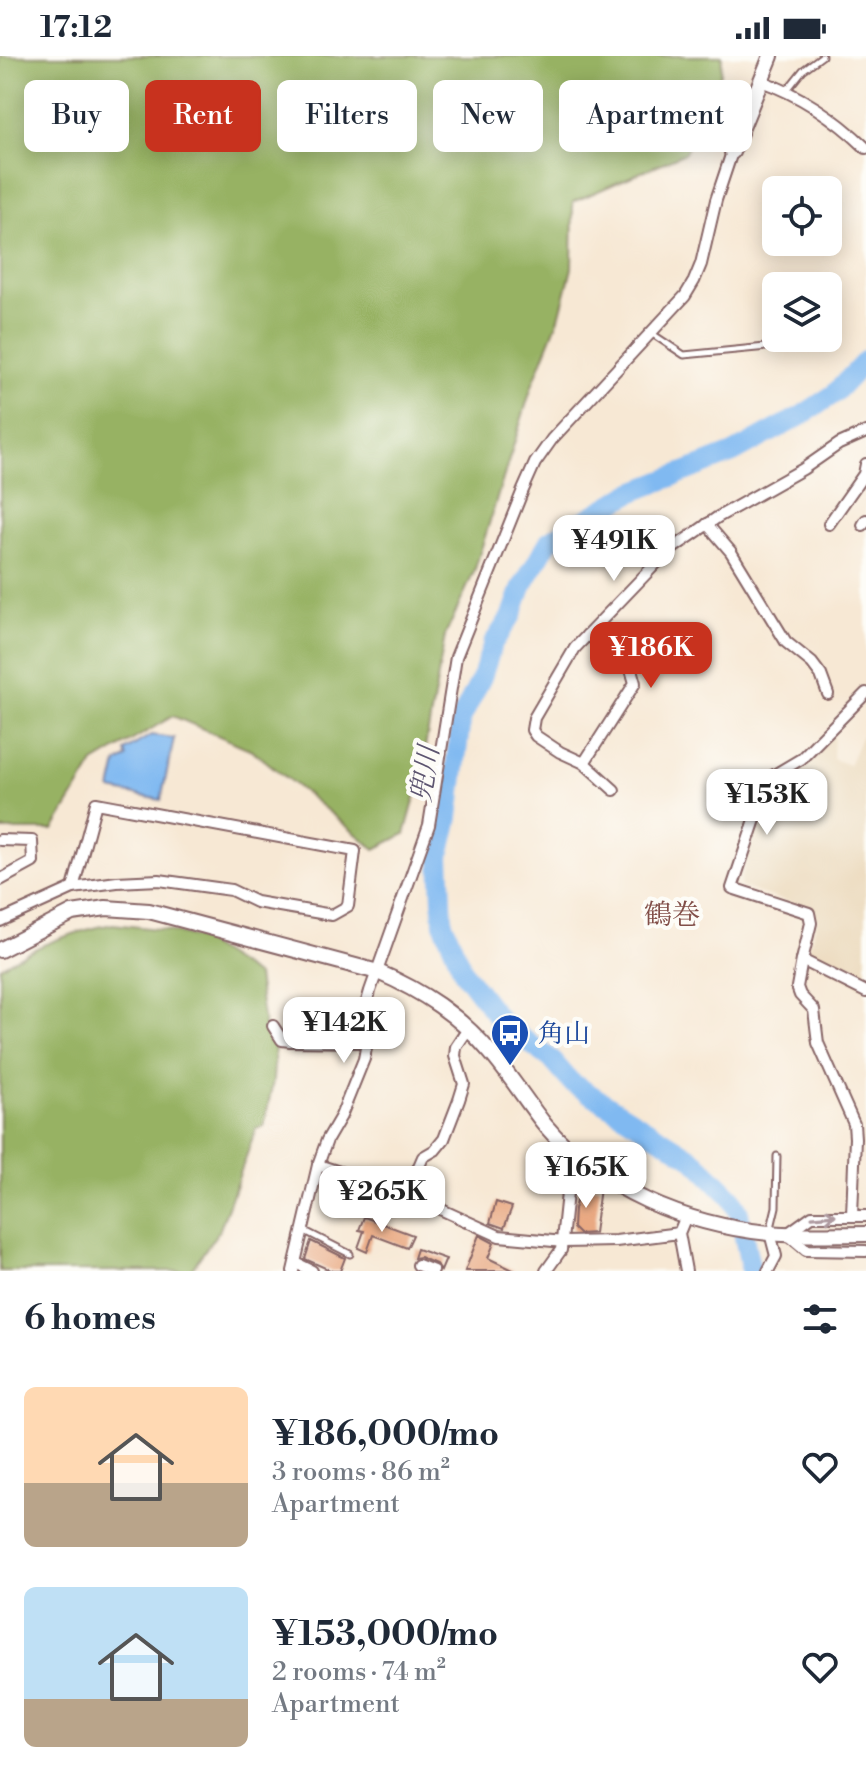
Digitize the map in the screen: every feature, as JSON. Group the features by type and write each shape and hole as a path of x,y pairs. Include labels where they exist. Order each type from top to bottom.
{"street":[{"path":"752,103 771,56"},
{"path":"761,81 787,90 842,126 866,148"},
{"path":"312,1271 294,1267 318,1165 364,1059 366,1005 429,825 456,657 535,463 552,439 685,296 694,281 732,152"},
{"path":"614,790 584,763 560,752 532,730 534,718 575,648 666,553 707,524 803,469 839,444 864,433 866,423"},
{"path":"829,524 862,485 866,464"},
{"path":"707,524 731,552 786,642 812,663 821,675 828,694"},
{"path":"584,763 635,683 628,659 587,635"},
{"path":"852,1215 854,1124 818,1043 814,1010 797,987 811,923 809,913 732,888 769,778 801,759 866,693"},
{"path":"0,921 73,888 159,880 231,890 256,902 332,915 348,906 355,851 96,803 73,888"},
{"path":"0,840 32,841 33,862 0,880"},
{"path":"1,946 72,913 106,908 149,911 378,972 430,998 468,1029 491,1053 545,1124 584,1162 631,1192 688,1217 754,1231 866,1234"},
{"path":"802,960 866,992"},
{"path":"273,1026 282,1040 367,1042"},
{"path":"407,1194 423,1157 435,1150 444,1139 459,1100 464,1084 455,1056 456,1047 468,1029"},
{"path":"546,1271 564,1242 567,1193 584,1162"},
{"path":"318,1165 407,1194 499,1236 564,1242 629,1240 679,1233"},
{"path":"787,1234 812,1216 866,1216"},
{"path":"686,1271 679,1233 688,1217"},
{"path":"768,1271 776,1256 770,1233"},
{"path":"787,1234 806,1250 866,1251"},
{"path":"418,1265 433,1271"}],"lane":[{"path":"787,90 803,70 822,56"},
{"path":"651,333 684,355 762,347"},
{"path":"770,1233 776,1207 777,1156"},
{"path":"303,1230 350,1254"}],"shaded area":[{"path":"866,726 866,989 810,959 807,953 818,918 812,909 741,887 740,882 770,787 776,779 806,761 834,735 833,759 849,765"}],"green space":[{"path":"0,56 722,56 718,80 559,80 559,152 685,152 573,202 572,268 559,318 532,386 474,572 445,636 418,787 405,834 375,849 252,750 173,716 94,763 53,830 0,830"},
{"path":"113,924 166,930 199,939 257,976 264,1025 275,1045 273,1081 264,1126 256,1129 220,1229 190,1271 0,1271 0,967 55,940"}],"water":[{"path":"151,735 174,738 161,800 111,790 117,763 127,758 125,751"}],"building":[{"path":"581,1184 600,1188 594,1233 579,1234 573,1228 574,1209"},
{"path":"496,1202 512,1207 504,1228 490,1223"},
{"path":"364,1217 413,1235 407,1248 373,1235 367,1252 358,1248 364,1231 359,1230"},
{"path":"479,1235 494,1243 488,1258 515,1271 465,1271"},
{"path":"311,1241 345,1258 340,1271 332,1271 305,1259"},
{"path":"417,1249 446,1259 441,1271 436,1264 420,1257 414,1258"}],"waterway":[{"name":"兜川","path":"751,1271 739,1213 731,1197 691,1157 571,1082 551,1059 502,1023 464,973 443,923 440,856 449,817 461,719 482,677 493,643 512,615 522,587 549,541 631,493 733,453 801,416 834,394 866,360"}],"place":[{"name":"角山","path":"510,1067"}],"district":[{"name":"鶴巻","path":"672,914"}]}
